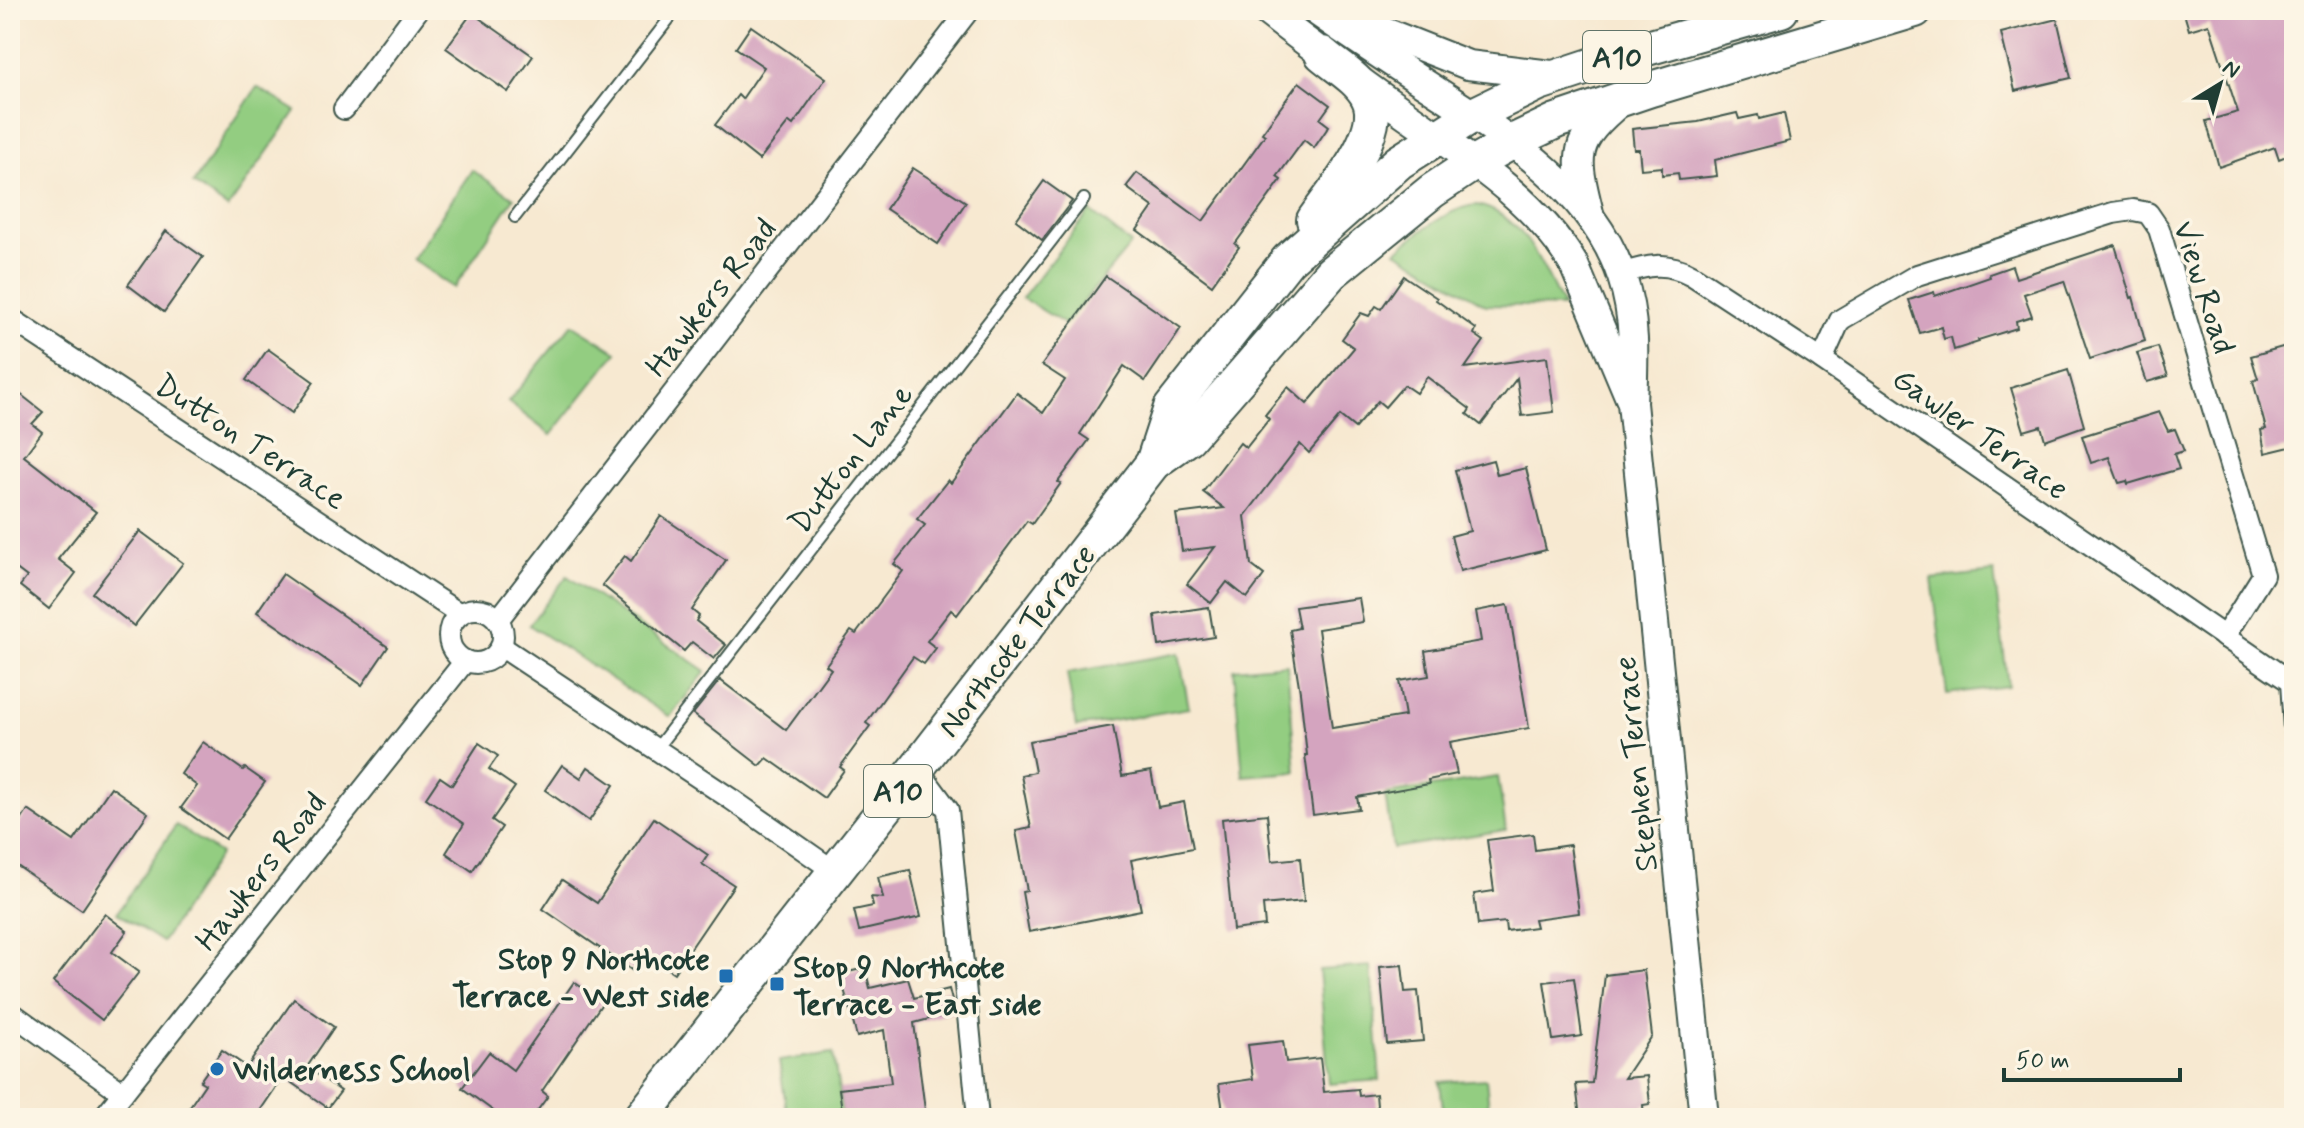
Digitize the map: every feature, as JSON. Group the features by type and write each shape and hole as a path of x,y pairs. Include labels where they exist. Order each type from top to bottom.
{"highway":[{"name":"A10","path":"1437,136 1539,83 1633,52 1781,10"},
{"name":"A10","path":"1474,163 1556,121 1625,97 1915,10"},
{"path":"1288,260 1359,155 1372,126 1372,109 1364,91 1322,54"},
{"name":"Northcote Terrace","path":"1153,463 1171,408 1288,260 1399,162 1437,136"},
{"name":"Northcote Terrace","path":"641,1118 1153,463 1188,438 1331,273 1432,191 1474,163"}],"main road":[{"name":"Stephen Terrace","path":"1265,10 1515,195 1563,246 1587,293 1632,403"},
{"name":"Stephen Terrace","path":"1315,10 1473,115 1552,175 1590,218 1621,274 1634,336 1632,403 1704,1118"},
{"path":"1328,10 1468,65 1561,76"},
{"path":"1590,218 1579,166 1580,150 1599,122 1625,97"}],"street":[{"path":"344,109 418,10"},
{"name":"Hawkers Road","path":"498,620 969,10"},
{"name":"View Road","path":"1822,360 1840,320 1917,275 2113,213 2133,210 2148,213 2159,229 2263,575 2224,637"},
{"name":"Gawler Terrace","path":"1621,274 1655,264 1684,271 1822,360 2224,637 2293,680"},
{"name":"Dutton Terrace","path":"10,318 460,614"},
{"path":"484,610 498,620 504,637 502,647 490,660 482,663 465,661 457,656 449,639 449,630 460,614 484,610"},
{"path":"502,647 834,871"},
{"name":"Hawkers Road","path":"103,1118 465,661"},
{"path":"2293,680 2294,729"},
{"path":"917,768 948,810 978,1118"},
{"path":"10,1012 123,1093"}],"lane":[{"path":"515,217 676,10"},
{"name":"Dutton Lane","path":"656,749 1084,199"}],"green space":[{"path":"257,87 296,111 228,208 193,184"},
{"path":"472,170 514,198 454,288 412,259"},
{"path":"1477,205 1494,211 1520,231 1563,307 1486,305 1396,251 1445,216"},
{"path":"1090,211 1131,244 1065,324 1022,298"},
{"path":"572,324 617,352 551,435 508,402"},
{"path":"1994,572 2008,686 1947,694 1932,579"},
{"path":"567,576 706,671 670,717 529,625"},
{"path":"1179,653 1189,708 1076,727 1067,673"},
{"path":"1287,664 1296,772 1243,776 1234,669"},
{"path":"1498,777 1506,830 1393,848 1385,794"},
{"path":"176,825 220,854 162,942 117,913"},
{"path":"1371,966 1380,1080 1329,1084 1319,970"},
{"path":"833,1053 843,1118 788,1118 779,1061"},
{"path":"1486,1079 1490,1118 1444,1118 1440,1082"}],"building":[{"path":"2183,10 2294,10 2294,153 2279,159 2275,147 2219,167 2206,121 2238,112 2209,24 2189,30"},
{"path":"472,13 533,56 508,92 446,48"},
{"path":"2057,19 2071,78 2015,91 2001,33"},
{"path":"751,26 826,78 793,125 789,122 759,160 715,125 738,95 742,99 764,67 736,48"},
{"path":"1299,82 1330,105 1320,119 1329,126 1314,148 1304,140 1277,177 1281,180 1235,244 1239,247 1212,285 1137,230 1153,207 1126,187 1137,173 1203,221"},
{"path":"1737,113 1739,119 1758,115 1759,119 1784,113 1790,141 1715,160 1717,176 1679,180 1678,173 1662,175 1662,167 1641,169 1639,149 1634,149 1632,129 1698,122"},
{"path":"913,168 966,202 938,244 886,209"},
{"path":"1044,181 1072,201 1042,240 1016,220"},
{"path":"166,231 203,257 164,312 128,285"},
{"path":"2115,245 2145,341 2090,359 2064,281 2024,294 2032,316 2016,321 2017,328 1979,342 1954,350 1951,337 1944,339 1941,327 1920,333 1909,300 1934,292 1935,296 2012,266 2016,278"},
{"path":"1106,276 1181,328 1145,381 1124,366 1080,434 1089,440 1058,482 1061,483 1032,524 1027,521 957,615 951,610 927,641 936,648 924,664 913,657 866,723 870,726 840,767 844,770 824,798 767,758 760,766 693,714 720,680 786,730 831,669 826,665 851,631 856,634 903,571 894,564 925,525 917,519 948,480 951,483 1017,393 1043,413 1065,380 1042,365"},
{"path":"1404,276 1476,329 1474,334 1484,341 1465,368 1547,357 1554,412 1522,416 1517,378 1481,425 1467,414 1470,409 1427,377 1416,393 1404,385 1385,407 1378,401 1355,428 1340,416 1309,453 1300,444 1245,516 1251,565 1264,575 1247,598 1227,582 1211,603 1187,584 1215,547 1182,551 1176,514 1224,508 1203,492 1240,443 1246,448 1269,419 1265,415 1288,387 1307,404 1354,348 1342,339 1361,313 1369,316 1376,306 1381,309"},
{"path":"2286,346 2289,361 2294,359 2294,446 2265,453 2261,430 2266,429 2253,381 2258,379 2251,356"},
{"path":"2158,347 2168,376 2147,382 2137,353"},
{"path":"268,349 314,382 292,413 246,380"},
{"path":"2068,370 2084,426 2045,440 2041,426 2024,431 2011,388"},
{"path":"10,386 43,412 32,424 42,432 24,456 96,512 58,559 76,573 49,609 20,586 27,577 10,564"},
{"path":"2159,412 2168,431 2175,429 2184,451 2174,454 2179,469 2128,484 2127,481 2119,483 2109,457 2091,463 2082,436"},
{"path":"1493,460 1497,475 1526,468 1546,550 1460,571 1451,536 1470,531 1455,470"},
{"path":"661,516 726,560 692,610 699,616 696,621 726,645 714,659 692,642 684,651 602,585 625,556 631,561"},
{"path":"140,531 183,563 134,626 92,593"},
{"path":"283,574 388,647 362,685 257,612"},
{"path":"1359,598 1363,622 1318,629 1332,728 1405,716 1399,681 1429,676 1425,651 1481,641 1476,611 1508,605 1529,728 1450,742 1457,774 1428,780 1429,784 1357,797 1359,809 1313,815 1290,630 1299,628 1295,607"},
{"path":"1209,607 1214,637 1159,646 1155,615"},
{"path":"1113,726 1122,776 1151,771 1158,807 1184,802 1193,848 1131,860 1141,910 1029,932 1022,892 1027,891 1016,831 1031,828 1021,775 1035,772 1029,741"},
{"path":"203,742 265,782 225,839 181,808 197,786 181,774"},
{"path":"479,743 498,756 489,769 515,787 492,820 502,827 472,871 446,853 464,824 426,798 440,777 452,785"},
{"path":"562,765 581,778 588,767 614,785 589,821 545,790"},
{"path":"111,787 148,813 82,910 10,861 10,837 28,810 74,841"},
{"path":"1267,814 1272,861 1300,858 1304,901 1263,905 1265,926 1233,930 1222,819"},
{"path":"654,818 708,855 702,864 734,885 674,973 648,956 636,973 543,909 562,880 597,903"},
{"path":"1533,834 1535,850 1570,845 1579,913 1534,919 1536,927 1506,931 1505,922 1478,925 1474,894 1494,891 1487,840"},
{"path":"910,870 921,917 859,931 854,910 873,906 871,897 883,898 878,877"},
{"path":"105,914 127,931 112,952 139,972 102,1020 53,982"},
{"path":"1402,965 1405,992 1418,991 1423,1041 1387,1044 1380,967"},
{"path":"865,968 870,988 908,979 914,998 949,989 955,1012 914,1023 926,1118 843,1118 839,1089 891,1083 884,1030 857,1037 840,974"},
{"path":"1644,970 1652,1036 1624,1078 1647,1076 1650,1104 1643,1105 1644,1118 1580,1118 1576,1084 1592,1083 1605,975"},
{"path":"1574,978 1582,1036 1553,1040 1544,982"},
{"path":"574,982 603,1002 542,1091 548,1096 532,1118 503,1118 462,1088 489,1052 513,1070"},
{"path":"294,999 334,1027 307,1067 341,1091 328,1108 283,1077 255,1118 182,1118 205,1084 200,1081 222,1050 247,1067"},
{"path":"1283,1041 1286,1062 1320,1058 1324,1092 1358,1089 1359,1096 1376,1094 1378,1118 1224,1118 1219,1084 1253,1079 1248,1045"}],"place":[{"name":"Stop 9 Northcote Terrace - West side","path":"726,976"},
{"name":"Stop 9 Northcote Terrace - East side","path":"777,984"},
{"name":"Wilderness School","path":"217,1069"}]}
